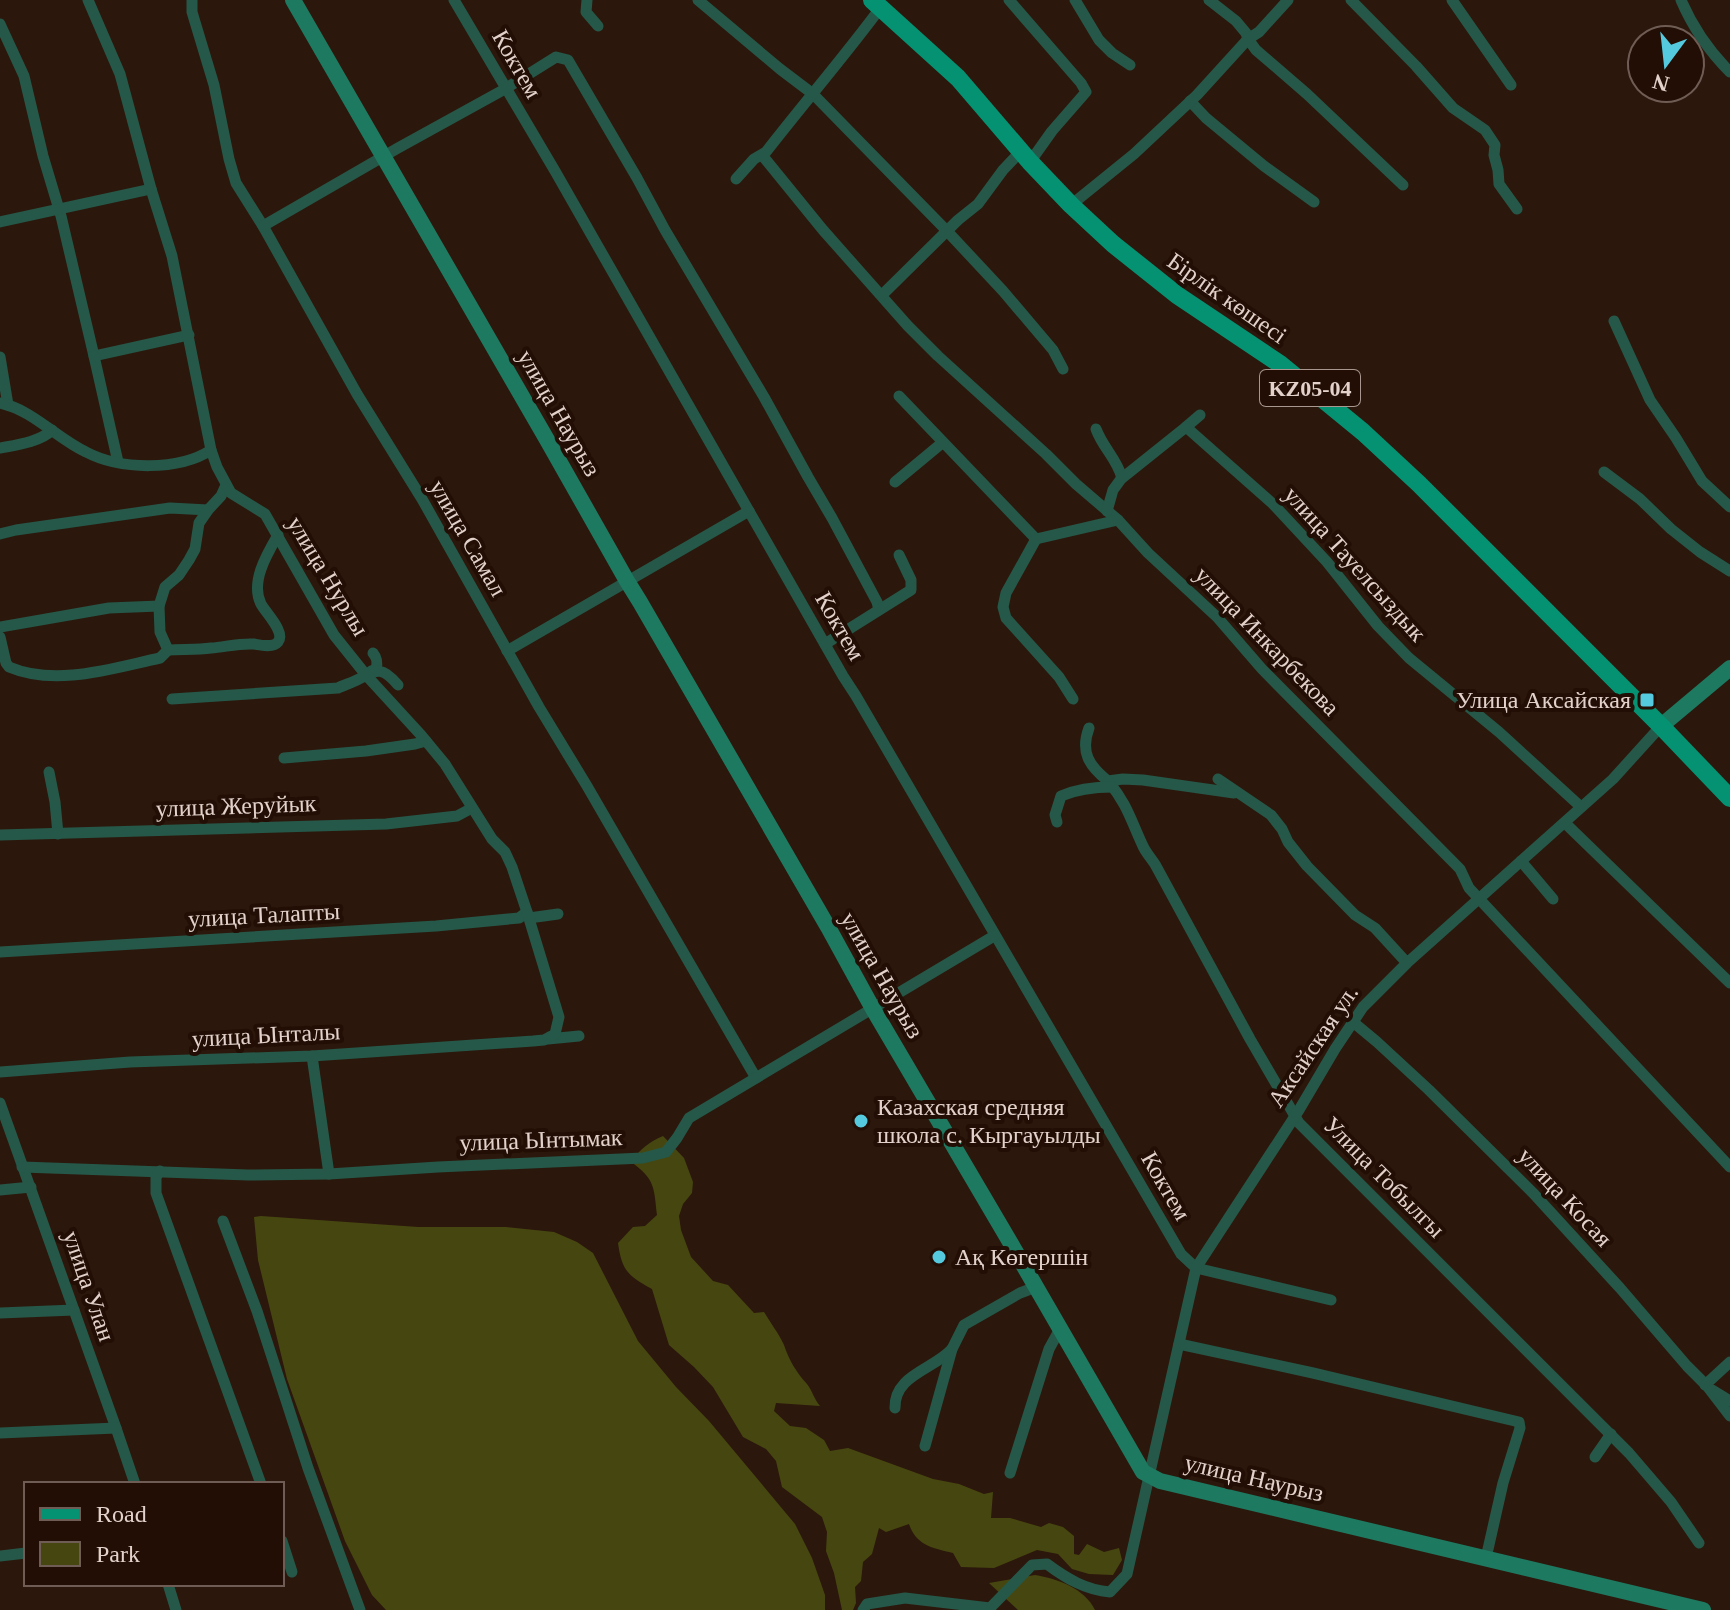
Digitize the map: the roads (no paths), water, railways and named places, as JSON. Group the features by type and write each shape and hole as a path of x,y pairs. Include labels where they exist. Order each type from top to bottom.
{"main road":[{"name":"Бірлік көшесі","path":"877,4 958,78 1025,157 1113,244 1177,295 1280,364 1363,432 1419,484 1730,798"}],"street":[{"name":"улица Нурлы","path":"88,0 120,74 172,256 217,467 236,498 265,514 334,635 445,764 492,839 505,852 559,1017 555,1034 539,1040"},
{"name":"улица Самал","path":"192,0 195,26 214,85 236,183 756,1078"},
{"name":"улица Наурыз","path":"293,0 1143,1472 1150,1477 1703,1610"},
{"name":"Коктем","path":"454,0 1170,1239 1196,1268"},
{"path":"587,0 586,12 598,26"},
{"path":"698,0 813,94 1003,291 1053,350 1063,369"},
{"path":"882,295 978,204 1003,170 1025,157 1052,131 1086,92 1009,0"},
{"path":"1075,0 1099,40 1130,65"},
{"path":"1209,0 1236,21 1256,50 1403,185"},
{"path":"1071,205 1134,154 1288,0"},
{"path":"1351,0 1453,108 1485,130 1495,145 1499,184 1517,209"},
{"path":"1452,0 1511,85"},
{"path":"1681,0 1706,45 1730,72"},
{"path":"736,179 754,159 762,155 853,45 877,4"},
{"path":"0,24 24,76 61,216 118,462"},
{"path":"263,226 556,57 568,60 832,518 879,610"},
{"path":"1190,101 1264,166 1314,202"},
{"name":"улица Инкарбекова","path":"762,155 908,326 1118,520 1148,553 1217,617 1262,669 1460,869 1469,888 1730,1167"},
{"path":"0,222 151,189"},
{"path":"1614,321 1650,400 1702,481 1730,507"},
{"path":"94,356 189,335"},
{"path":"0,357 4,404 36,419 87,453 118,462 164,465 190,461 211,450"},
{"path":"899,396 1036,539"},
{"path":"1107,511 1113,490 1122,478 1200,415"},
{"name":"улица Тауелсыздык","path":"1186,427 1273,504 1409,658 1499,732 1581,807"},
{"path":"1096,429 1119,466 1122,478"},
{"path":"0,448 40,438 52,430"},
{"path":"895,482 942,443"},
{"path":"1604,472 1700,552 1730,571"},
{"path":"168,650 160,632 159,606 165,587 179,575 195,549 199,523 226,485"},
{"path":"0,534 170,508 208,510"},
{"path":"507,651 749,511"},
{"path":"1073,699 1059,677 1006,618 1003,607 1006,593 1036,539 1118,520"},
{"path":"0,637 9,667 45,677 84,673 160,658 168,650 274,645 279,636 272,619 260,603 258,588 260,571 278,535"},
{"path":"825,644 911,590 911,580 899,555"},
{"path":"0,627 109,608 159,606"},
{"path":"172,699 338,688 376,669 377,658 373,653"},
{"name":"Аксайская ул.","path":"863,1610 867,1604 905,1598 990,1608 1032,1565 1047,1564 1094,1591 1110,1592 1127,1574 1196,1268 1353,1022 1363,1007 1407,963 1613,779 1661,726 1730,668"},
{"path":"368,673 378,671 386,674 398,685"},
{"name":"Улица Тобылгы","path":"1089,728 1086,739 1092,768 1111,784 1127,807 1143,848 1156,866 1295,1116 1353,1178 1611,1434 1671,1502 1699,1543"},
{"path":"284,758 366,751 426,741"},
{"path":"49,772 58,834"},
{"path":"1057,822 1055,815 1061,796 1123,779 1238,794"},
{"path":"1218,779 1271,815 1307,866 1355,915 1375,928 1407,963"},
{"name":"улица Жеруйык","path":"0,835 386,824 457,816 472,808"},
{"path":"1565,823 1730,983"},
{"path":"1521,861 1553,899"},
{"name":"улица Талапты","path":"0,952 436,926 558,914"},
{"name":"улица Ынтымак","path":"22,1167 248,1175 329,1174 643,1158 666,1152 689,1118 994,936"},
{"name":"улица Косая","path":"1353,1022 1429,1090 1534,1194 1730,1416"},
{"name":"улица Ынталы","path":"0,1072 130,1062 312,1056 579,1036"},
{"path":"312,1056 329,1174"},
{"path":"1283,1094 1289,1098 1296,1097 1315,1083"},
{"name":"улица Улан","path":"0,1103 134,1482"},
{"path":"160,1171 156,1177 156,1193 260,1482"},
{"path":"0,1190 31,1187"},
{"path":"223,1221 360,1610"},
{"path":"1196,1268 1331,1300"},
{"path":"925,1446 952,1349 964,1325 1036,1287"},
{"path":"0,1313 74,1310"},
{"path":"1010,1473 1049,1349 1060,1329"},
{"path":"1179,1344 1519,1422 1486,1558"},
{"path":"895,1408 899,1388 952,1349"},
{"path":"1730,1362 1706,1386 1730,1401"},
{"path":"0,1433 116,1428"},
{"path":"1595,1457 1611,1434"},
{"path":"284,1547 292,1572"},
{"path":"0,1556 24,1553"},
{"path":"169,1586 176,1610"}],"place":[{"name":"Улица Аксайская","path":"1647,700"},
{"name":"Казахская средняя школа с. Кыргауылды","path":"861,1121"},
{"name":"Ақ Көгершін","path":"939,1257"}]}
